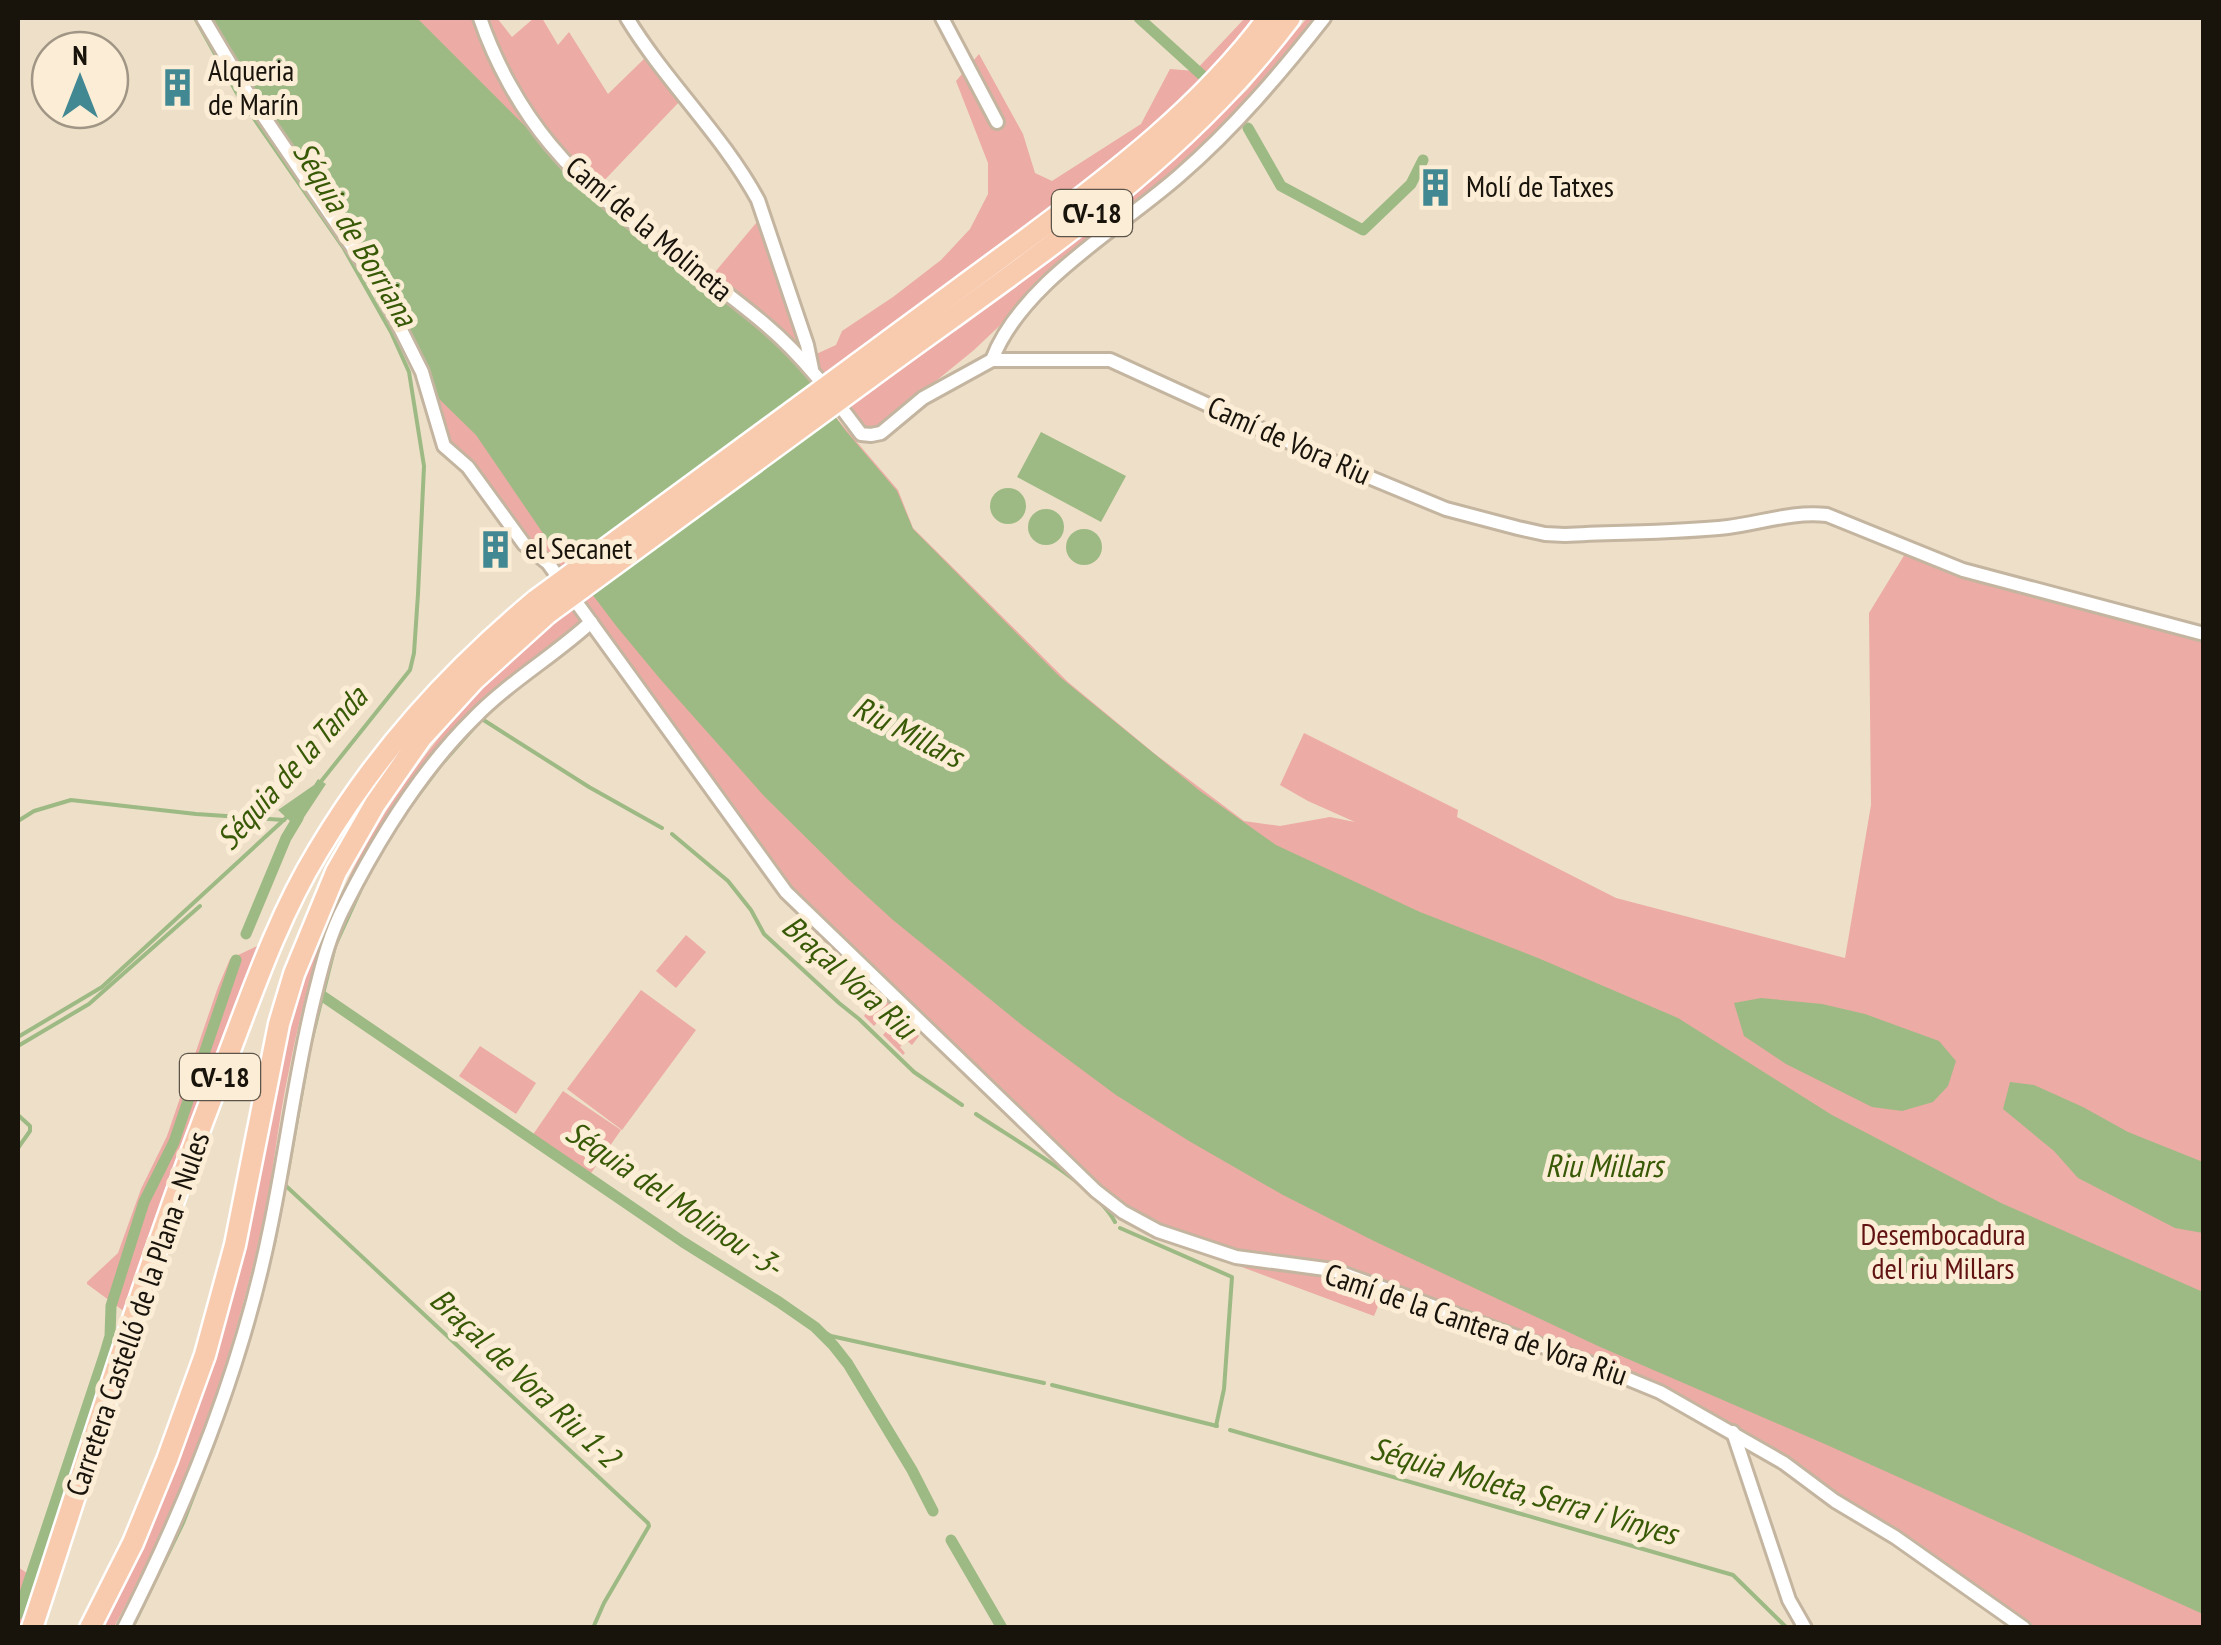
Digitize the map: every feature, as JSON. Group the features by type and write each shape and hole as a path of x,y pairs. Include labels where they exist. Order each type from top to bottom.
{"main road":[{"name":"CV-18","path":"862,371 1106,180 1195,103 1268,18"},
{"name":"CV-18","path":"862,371 1118,194 1204,117 1290,18"},
{"name":"Carretera Castelló de la Plana - Nules","path":"32,1628 189,1156 282,921 316,854 359,788 410,721 463,664 862,371"},
{"name":"Carretera Castelló de la Plana - Nules","path":"90,1628 140,1527 204,1355 235,1245 279,1024 299,960 336,872 375,804 421,738 541,607"}],"street":[{"name":"Camí de la Cantera de Vora Riu","path":"203,18 256,106 379,286 422,372 444,446 468,467 524,544 548,563 786,892 1082,1177 1123,1212 1158,1232 1236,1257 1332,1270 1660,1392 1784,1463 2024,1628"},
{"name":"Camí de la Molineta","path":"480,18 502,70 552,147 608,201 768,326 812,370"},
{"name":"Camí de Vora Riu","path":"627,18 649,54 746,178 758,200 808,345 812,370 861,434 881,432 922,398 992,360 1110,360 1418,498 1518,528 1565,535 1728,527 1809,512 1827,514 1963,570 2204,634"},
{"path":"942,18 997,122"},
{"path":"992,360 1019,312 1241,118 1324,18"},
{"path":"124,1628 176,1521 245,1330 269,1235 302,1046 328,941 344,906 394,819 436,760 474,718 591,622"},
{"path":"1733,1432 1789,1600 1805,1628"}],"green space":[{"name":"Riu Millars","path":"208,18 478,18 545,146 793,357 838,420 898,490 913,528 1068,682 1244,821 1280,826 1330,817 1355,822 1280,785 1304,733 1458,810 1457,817 1616,898 1845,958 1871,805 1869,613 1908,549 2203,636 2203,1627 2032,1627 1679,1399 1385,1289 1374,1316 1239,1266 1236,1256 1182,1238 1123,1210 800,904 524,539 447,444 426,371"},
{"path":"483,18 497,18 512,37 534,18 542,18 558,45 569,32 608,94 645,58 680,101 597,188 554,146 505,70"},
{"path":"1245,18 1256,18 1207,75 1157,124 1083,185 822,380 814,355 836,345 842,331 941,260 970,229 988,194 988,163 956,81 979,54 1023,134 1035,173 1052,181 1141,124 1170,69 1195,71"},
{"path":"1307,18 1318,18 1233,120 1174,175 1076,253 974,350 882,425 864,431 846,409 1123,203 1179,156 1248,89"},
{"path":"762,216 810,367 710,278"},
{"path":"576,605 589,622 436,758 340,907 371,836 437,740 489,682"},
{"path":"332,898 334,907 316,959 292,1054 260,1235 218,1387 181,1485 138,1581 114,1627 98,1628 154,1513 291,1008"},
{"path":"686,935 706,952 676,988 656,971"},
{"path":"262,947 129,1315 87,1282 118,1253 141,1189 167,1136 230,959"},
{"path":"864,984 874,988 875,1001 881,996 919,1036 912,1045 906,1040 900,1047 903,1055 883,1035 891,1026 882,1018 874,1026 864,1016 872,1005 858,1004 854,994"},
{"path":"641,990 696,1030 622,1130 567,1089"},
{"path":"480,1046 536,1083 516,1114 459,1076"},
{"path":"563,1091 621,1130 589,1176 532,1136"},
{"path":"18,1567 40,1582 24,1627 18,1627"}],"water":[{"name":"Riu Millars","path":"210,18 417,18 579,180 759,325 791,356 845,430 897,491 913,529 1060,677 1200,791 1276,845 1420,912 1678,1018 1832,1115 2001,1203 2203,1292 2203,1614 1598,1346 1376,1242 1189,1141 1116,1095 1023,1026 848,879 765,797 617,627 551,545 476,435 434,394 407,326 367,255 289,147"},
{"path":"1041,432 1126,476 1101,522 1017,477"},
{"path":"1008,488 1021,493 1026,506 1021,519 1008,524 995,519 990,506 995,493"},
{"path":"1046,509 1059,514 1064,527 1059,540 1046,545 1033,540 1028,527 1033,514"},
{"path":"1084,529 1097,534 1102,547 1097,560 1084,565 1071,560 1066,547 1071,534"},
{"path":"318,779 326,784 293,834 287,828 291,822 278,810"},
{"path":"1761,998 1822,1004 1865,1014 1939,1041 1956,1061 1948,1086 1933,1102 1902,1111 1872,1107 1786,1064 1744,1036 1734,1003"},
{"path":"2010,1082 2034,1085 2128,1132 2203,1162 2203,1233 2175,1228 2078,1178 2054,1151 2003,1109"}],"waterway":[{"name":"Séquia de Borriana","path":"195,18 239,97 343,247 409,372 424,466 414,653 410,670 319,784"},
{"path":"1139,18 1203,76"},
{"path":"1248,128 1281,186 1363,230 1411,184 1423,160"},
{"name":"Braçal Vora Riu","path":"482,719 662,828"},
{"name":"Braçal de Vora Riu 1-2","path":"413,802 480,721"},
{"path":"18,821 34,811 71,800 284,820"},
{"name":"Séquia de la Tanda","path":"18,1037 102,987 288,816"},
{"path":"246,934 298,818"},
{"name":"Braçal de Vora Riu 1-2","path":"375,861 399,822"},
{"name":"Braçal Vora Riu","path":"672,834 728,881 764,934 914,1072 962,1105"},
{"name":"Braçal de Vora Riu 1-2","path":"310,1046 335,946 366,878"},
{"path":"18,1046 89,1004 200,906"},
{"path":"18,1614 105,1353 111,1306 144,1202 174,1142 236,960"},
{"name":"Séquia del Molinou -3-","path":"321,995 683,1242 815,1327 848,1364 933,1511"},
{"name":"Braçal de Vora Riu 1-2","path":"287,1176 308,1057"},
{"name":"Braçal Vora Riu","path":"976,1114 1072,1178 1091,1193 1115,1222"},
{"path":"18,1115 30,1126 18,1148"},
{"name":"Braçal de Vora Riu 1-2","path":"285,1185 648,1523 593,1628"},
{"path":"253,1323 285,1186"},
{"name":"Braçal Vora Riu","path":"1120,1228 1232,1277 1224,1389 1216,1426"},
{"name":"Séquia Moleta, Serra i Vinyes","path":"815,1327 831,1336 1044,1383"},
{"name":"Séquia Moleta, Serra i Vinyes","path":"1052,1385 1217,1426"},
{"name":"Séquia Moleta, Serra i Vinyes","path":"1230,1430 1733,1575 1787,1628"},
{"path":"132,1628 183,1523 217,1435"},
{"name":"Séquia del Molinou -3-","path":"951,1540 1002,1628"}],"place":[{"name":"Alqueria de Marín","path":"178,88"},
{"name":"Molí de Tatxes","path":"1436,187"},
{"name":"el Secanet","path":"495,549"}],"park label":[{"name":"Desembocadura del riu Millars","path":"1943,1252"}]}
